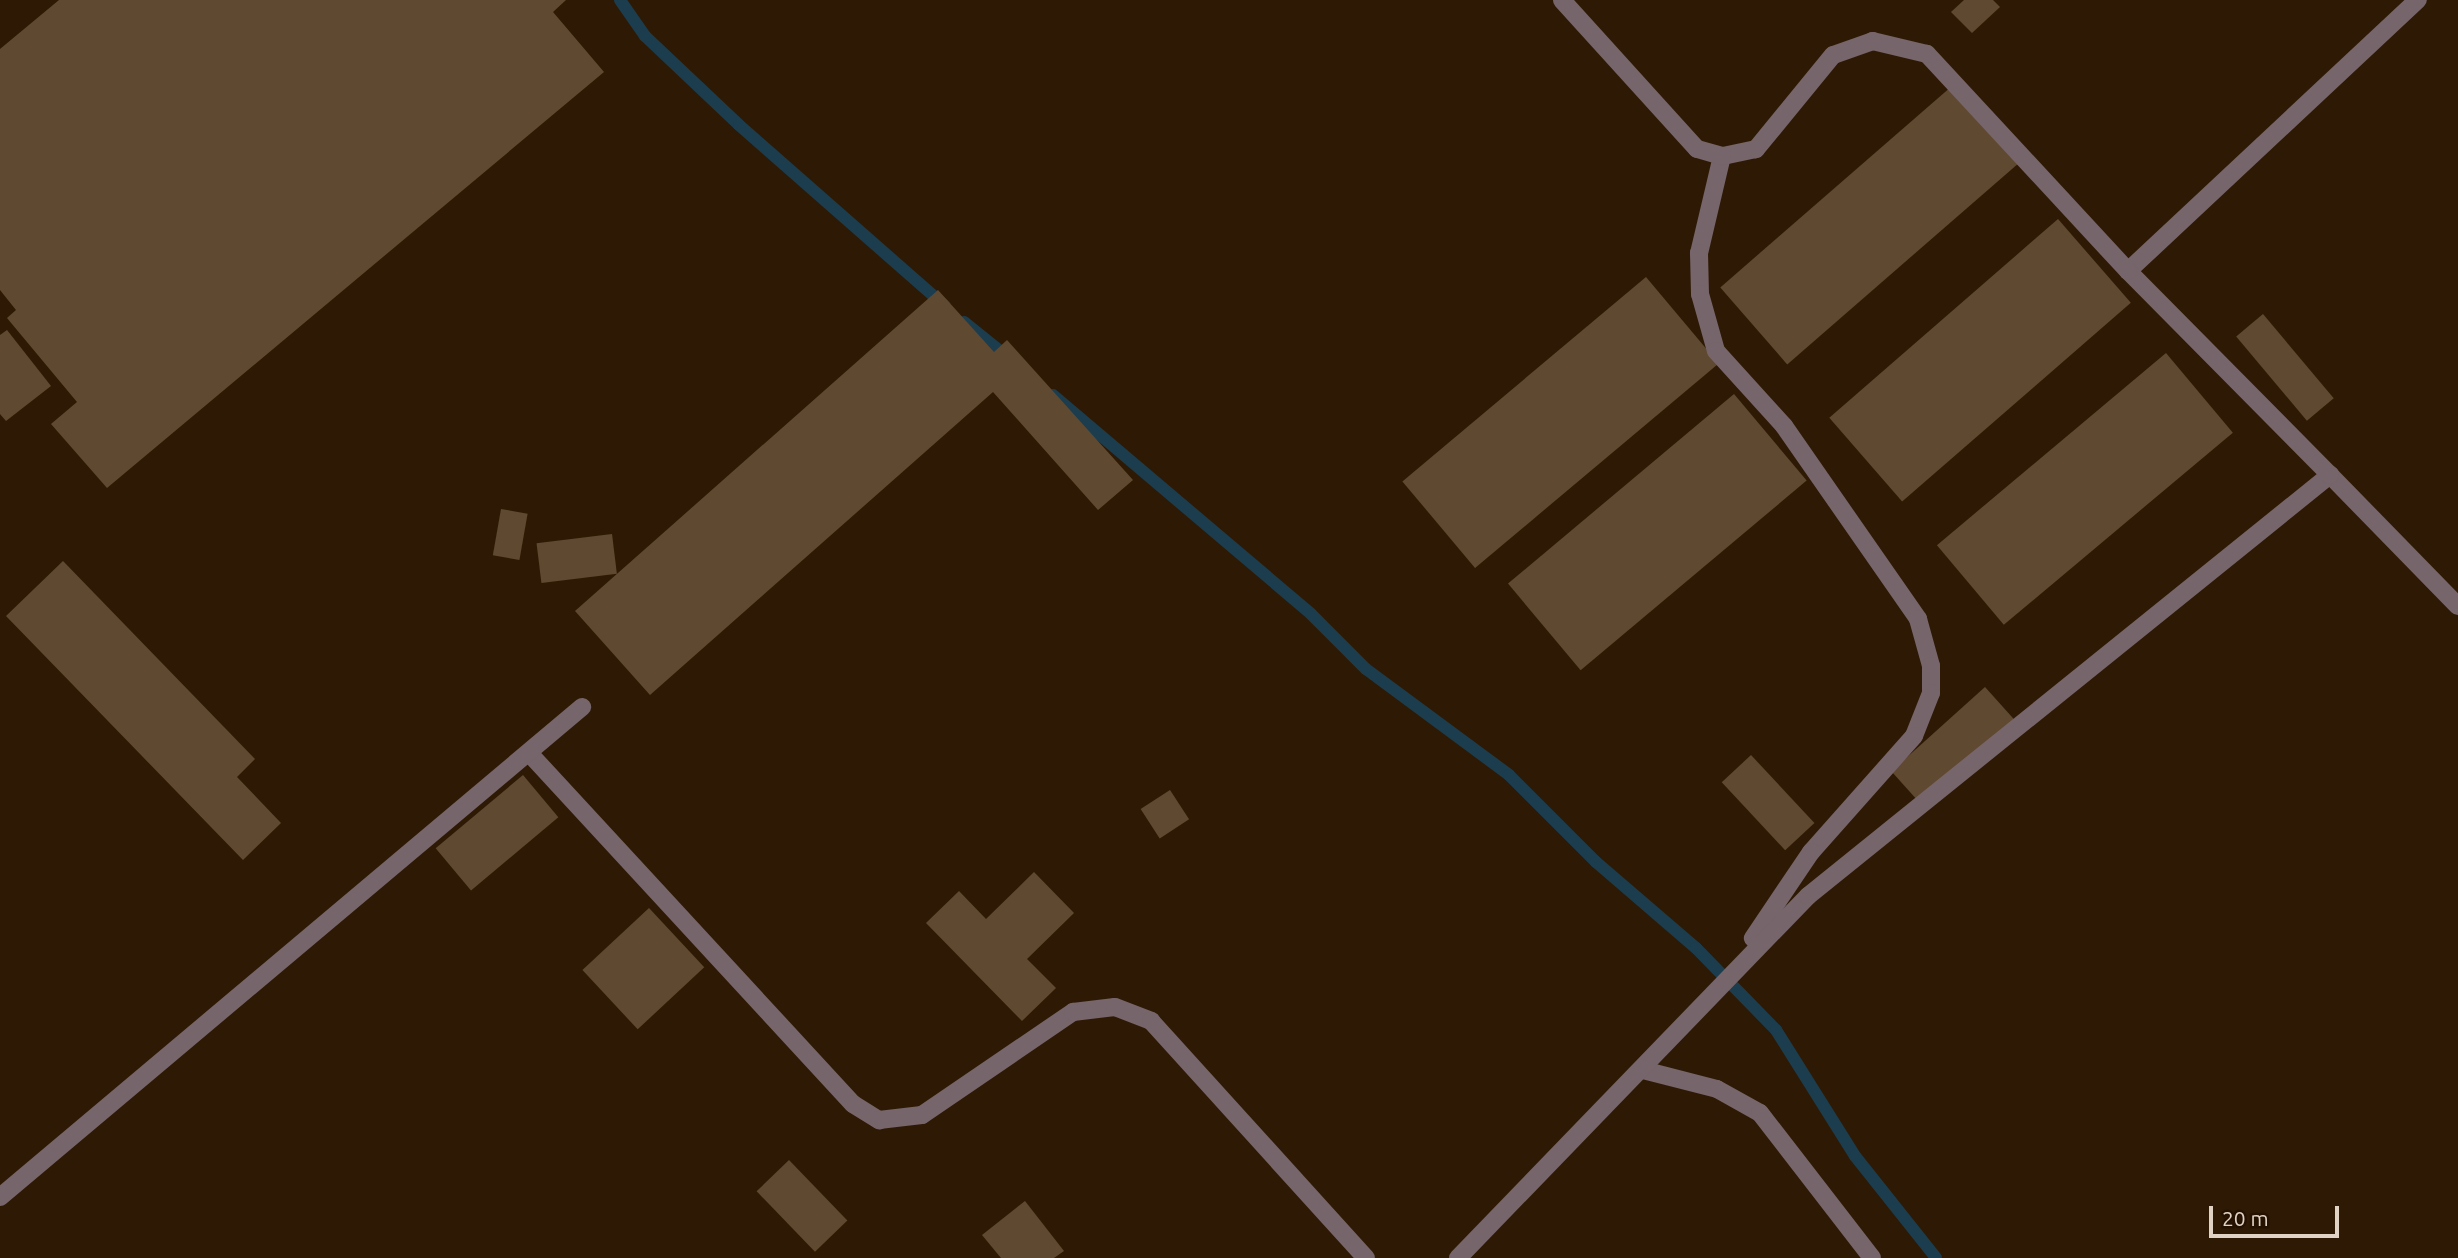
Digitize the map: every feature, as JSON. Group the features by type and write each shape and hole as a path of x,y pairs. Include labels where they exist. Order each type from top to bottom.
{"street":[{"path":"1562,0 1697,149 1722,156 1756,149 1833,55 1873,41 1927,54 2128,271 2458,606"},
{"path":"2128,271 2418,0"},
{"path":"1698,1011 1793,887 1811,852 1914,736 1931,694 1919,619 1784,426 1717,351 1700,294 1699,253 1722,156"},
{"path":"1458,1258 1643,1070 1808,896 2330,475"},
{"path":"0,1197 530,754 582,707"},
{"path":"530,754 853,1104 879,1120 922,1115 1073,1012 1115,1007 1151,1021 1366,1258"},
{"path":"1643,1070 1717,1089 1760,1113 1872,1258"}],"building":[{"path":"59,0 566,0 553,12 604,72 107,488 51,424 77,402 7,318 16,310 0,290 0,49"},
{"path":"1964,0 1993,0 2000,7 1972,33 1951,12"},
{"path":"1952,86 2019,163 1787,364 1720,287"},
{"path":"2058,219 2131,303 1902,502 1829,418"},
{"path":"1646,277 1719,364 1475,568 1402,481"},
{"path":"938,290 994,352 1007,340 1133,480 1098,510 993,392 650,695 575,611"},
{"path":"2263,314 2334,398 2307,421 2236,336"},
{"path":"7,330 51,386 6,421 0,414 0,335"},
{"path":"2166,353 2233,433 2004,625 1937,545"},
{"path":"1734,394 1807,481 1581,670 1508,584"},
{"path":"501,509 528,514 519,560 493,555"},
{"path":"612,534 617,574 541,583 537,543"},
{"path":"63,561 255,759 237,777 281,823 243,860 6,616"},
{"path":"1985,687 2018,724 1925,808 1891,771"},
{"path":"1751,755 1814,823 1785,850 1722,782"},
{"path":"523,775 558,817 471,890 436,848"},
{"path":"1170,790 1189,819 1160,838 1141,809"},
{"path":"1034,872 1074,913 1027,959 1056,988 1022,1021 926,923 959,891 986,919"},
{"path":"649,908 704,967 638,1029 582,970"},
{"path":"789,1160 847,1220 815,1252 757,1191"},
{"path":"1025,1201 1064,1251 1054,1258 1001,1258 982,1235"}],"waterway":[{"path":"620,0 645,36 739,125 945,306"},
{"path":"964,322 1010,359"},
{"path":"1053,395 1311,614 1366,669 1509,775 1596,862 1696,948 1776,1030 1855,1156 1936,1258"}]}
